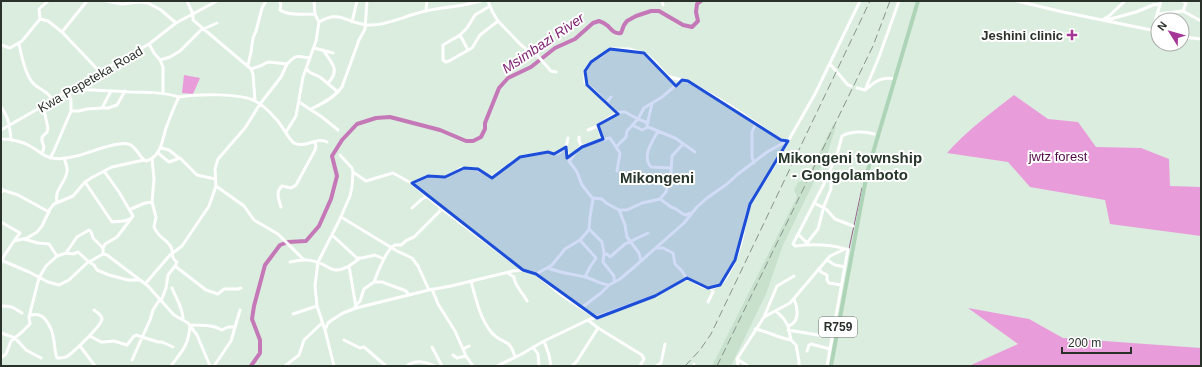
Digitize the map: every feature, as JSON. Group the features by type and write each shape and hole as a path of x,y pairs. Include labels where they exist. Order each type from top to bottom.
{"main road":[{"name":"R759","path":"832,366 848,249 867,173 918,1"}],"street":[{"path":"1,45 10,48 18,44 40,20 39,9 48,1"},
{"path":"62,32 87,1"},
{"path":"106,1 122,4 151,2 176,23"},
{"path":"187,1 193,14 193,20 251,69 253,74 255,101"},
{"path":"207,1 209,5"},
{"name":"Kwa Pepeteka Road","path":"1,130 99,71 149,44 176,23 217,1"},
{"path":"248,65 252,52 253,38 262,8 266,1"},
{"path":"279,1 280,10 283,12 315,14"},
{"path":"286,132 296,116 303,78 316,41 319,22 315,14 314,1"},
{"path":"352,22 356,1"},
{"path":"311,109 325,102 338,92 343,83 358,40 365,29 367,1"},
{"path":"426,11 427,1"},
{"path":"319,22 327,17 335,16 366,25 378,25 420,12 481,1"},
{"path":"488,1 498,21 523,47 537,55 551,71 556,72"},
{"path":"656,248 663,248 673,253 674,263 687,279 703,287 712,288 720,285 733,265 740,247 750,204 816,94 860,1"},
{"path":"865,90 879,57 899,1"},
{"path":"1017,1 1150,30"},
{"path":"1103,20 1125,1"},
{"path":"1183,11 1185,2"},
{"path":"1103,20 1136,12 1161,3"},
{"path":"490,6 476,14 467,28 460,35 443,45 443,60 446,62 468,50 473,46 480,35 498,21"},
{"path":"1174,12 1183,11 1201,21"},
{"path":"40,20 48,21 62,32 99,71"},
{"path":"160,60 170,57 180,51 204,28 217,23"},
{"path":"460,35 468,50"},
{"path":"1190,38 1201,39"},
{"path":"18,44 29,78 37,87 50,95 52,100"},
{"path":"149,44 163,67 163,93"},
{"path":"314,48 333,53"},
{"path":"676,86 652,58 644,53 629,49 610,49 591,62 585,71 585,82 587,86 616,112 625,112 658,131 675,138 695,152"},
{"path":"323,50 335,69 333,76 328,83"},
{"path":"145,284 172,252 182,246 206,210 216,186 215,169 218,159 245,128 260,104 281,78 287,64 294,56 310,58"},
{"path":"251,69 268,62 287,64"},
{"path":"830,64 848,85 851,86"},
{"path":"307,69 309,72 318,75 338,92"},
{"path":"667,76 682,80 701,89 787,142"},
{"path":"857,88 865,90 877,80 889,78 895,79"},
{"path":"616,147 626,137 627,131 638,119 643,109 662,97 682,80"},
{"path":"50,158 71,111 71,100 67,90 87,89 163,93 179,97 220,95 243,97 260,104 280,124 290,140 297,144 301,145 320,140 327,142"},
{"path":"102,108 111,91"},
{"path":"71,111 79,111 87,108 108,108 117,105 124,91"},
{"path":"14,242 24,239 37,232 42,226 51,207 57,202 73,196 85,182 104,170 116,166 149,160 158,153 179,97"},
{"path":"606,103 611,97"},
{"path":"299,102 311,109 338,130"},
{"path":"632,125 642,130 647,125 652,104"},
{"path":"42,154 44,147 42,137 47,132 48,128 43,106"},
{"path":"1,107 5,112 10,125 11,140"},
{"path":"588,130 609,119 616,112"},
{"path":"754,163 752,157 752,132 756,123"},
{"path":"598,126 601,140"},
{"path":"658,131 647,152 648,161 652,167 671,168"},
{"path":"848,249 807,244 793,245 827,178 838,151 842,136 846,134 868,132 874,134"},
{"path":"579,137 582,147"},
{"path":"568,138 566,147 569,159 577,172 579,181 593,198 602,199 606,204 619,210 627,210 642,203 660,199 666,192 672,156 683,144"},
{"path":"569,159 571,159 582,147 610,138 620,153 617,171"},
{"path":"1,139 28,144 42,154 50,158 58,159 76,156 115,144 127,144 132,146 144,160"},
{"path":"281,207 278,193 279,189 282,186 291,188 296,185 315,150 315,142"},
{"path":"660,199 684,214 689,214 707,198 767,152 787,142"},
{"path":"412,183 428,176 445,178 458,169 464,168 478,169 492,177 520,158 548,152 555,154 566,147"},
{"path":"161,148 169,150 198,176 215,179"},
{"path":"158,153 169,162 179,158"},
{"path":"334,366 317,306 315,286 318,262 341,217 350,196 352,187 352,168 340,155"},
{"path":"57,202 56,197 67,173 64,158"},
{"path":"132,360 153,310 166,288 168,276 177,262 174,259 172,249 169,244 159,236 154,229 156,217 152,202 154,186 152,158"},
{"path":"103,254 103,248 107,242 117,237 133,216 104,170"},
{"path":"353,172 366,180 393,173 412,183 442,210 523,270 536,274 564,297 597,318"},
{"path":"807,244 818,229 831,187 830,179 827,178"},
{"path":"85,182 112,222 130,219"},
{"path":"216,186 244,206 254,220 278,234 303,259"},
{"path":"2,190 18,195 48,212"},
{"path":"412,208 427,196"},
{"path":"536,274 554,263 565,249 580,240 589,229 593,198"},
{"path":"130,209 152,202"},
{"path":"814,204 824,208 835,219 853,226"},
{"path":"356,307 360,301 364,289 374,282 384,260 392,248 395,245 403,244 407,240 414,237 442,210"},
{"path":"619,210 625,225 627,237 639,253 641,261"},
{"path":"581,308 609,285 620,279 656,248 684,223 694,210"},
{"path":"341,217 413,259 455,331 472,366"},
{"path":"1,222 20,232 1,261 57,285 62,285 89,262 103,254"},
{"path":"589,229 602,242 604,255 603,262 614,276 614,282"},
{"path":"66,253 77,237 89,230 93,238 103,248"},
{"path":"604,255 607,254 610,257 625,244 648,233"},
{"path":"798,234 807,244"},
{"path":"332,235 359,259"},
{"path":"24,239 49,244 58,256"},
{"path":"580,240 596,258 585,277"},
{"path":"764,317 794,299 830,256 848,249"},
{"path":"827,366 848,249"},
{"path":"1,358 5,356 11,341 29,325 39,278 46,266 58,256 66,253 73,254 77,252 94,265 97,270 128,280 140,280"},
{"path":"103,254 107,255 145,284 174,314 190,325 197,334 210,366"},
{"path":"290,262 309,259 334,270 349,266 359,259 375,255 384,260"},
{"path":"827,260 830,263 845,267"},
{"path":"175,266 207,291 218,294 224,289 242,288"},
{"path":"349,266 356,307"},
{"path":"548,268 585,277 609,285"},
{"path":"819,268 821,272 827,274 827,280 829,283 841,285"},
{"path":"325,330 328,323 332,320 356,307 508,272 523,270"},
{"path":"508,272 514,277 515,283 527,301"},
{"path":"738,366 737,359 764,317 777,286 794,276"},
{"path":"497,366 588,320 655,296 687,279"},
{"path":"471,281 484,321 495,337 510,345 515,357"},
{"path":"374,282 382,282 401,288 406,290 409,295"},
{"path":"172,288 179,302 183,319"},
{"path":"708,302 713,292 712,288"},
{"path":"788,328 797,315 797,308 794,299"},
{"path":"1,306 10,306 22,313"},
{"path":"293,314 317,306"},
{"path":"30,315 38,314 48,323 53,335 57,358 66,357 90,336 102,319 101,315 94,310"},
{"path":"214,366 230,343 240,310"},
{"path":"776,311 784,318 791,340 796,345 799,366"},
{"path":"588,320 598,328 642,355 644,359 640,366"},
{"path":"285,366 299,355 304,340 322,323"},
{"path":"190,325 218,327 222,330 228,326 235,327"},
{"path":"171,366 187,344 190,325"},
{"path":"572,366 577,361 598,328"},
{"path":"788,328 820,336 822,333 832,336"},
{"path":"755,329 777,337 791,340"},
{"path":"1,333 15,338 26,350 41,358"},
{"path":"90,336 101,342 114,341 128,344 135,335 173,347"},
{"path":"344,340 359,348 364,347 386,366"},
{"path":"544,341 551,366"},
{"path":"656,366 661,362 666,344"},
{"path":"807,351 809,345 811,344 830,349"},
{"path":"80,346 95,366"},
{"path":"463,349 469,346"},
{"path":"432,347 442,366"},
{"path":"533,347 538,354 539,366"},
{"path":"453,355 457,358 466,356"},
{"path":"737,359 748,366"},
{"path":"407,366 410,363 422,362 435,366"}],"highlighted area":[{"path":"610,49 644,53 676,86 682,80 688,81 781,140 788,141 750,204 735,260 720,285 708,288 687,278 655,296 597,318 536,274 523,270 412,183 428,176 445,177 464,168 478,169 492,178 520,157 548,152 554,154 566,147 567,158 582,147 603,139 598,125 618,114 587,85 585,71 591,62"}],"shaded area":[{"path":"833,125 836,126 827,155 783,245 766,294 731,366 712,366 797,197 794,190 798,182 806,179"}],"green space":[{"path":"184,75 200,78 193,94 182,93"},
{"name":"jwtz forest","path":"1014,95 1048,119 1078,122 1096,147 1141,148 1169,159 1170,186 1201,187 1201,236 1110,224 1105,200 1030,187 1008,162 947,153 970,130"},
{"path":"968,308 1029,319 1063,338 1201,348 1201,366 969,366 1018,344"}],"waterway":[{"name":"Msimbazi River","path":"251,366 260,353 260,340 252,319 265,265 280,245 288,242 306,241 319,226 331,199 337,176 332,156 342,140 357,124 376,118 390,117 440,130 466,141 473,141 481,137 499,88 508,78 531,67 555,48 575,39 593,23 600,21 615,32 621,33 627,21 651,11 659,11 683,25 692,27 698,21 696,12 697,4 701,1"},
{"path":"849,249 862,188"}],"railway":[{"path":"685,366 700,350 711,334 870,1"},
{"path":"717,366 873,46 890,1"}],"place":[{"name":"Jeshini clinic","path":"1072,35"}],"district":[{"name":"Mikongeni township - Gongolamboto","path":"850,166"},
{"name":"Mikongeni","path":"657,178"}]}
